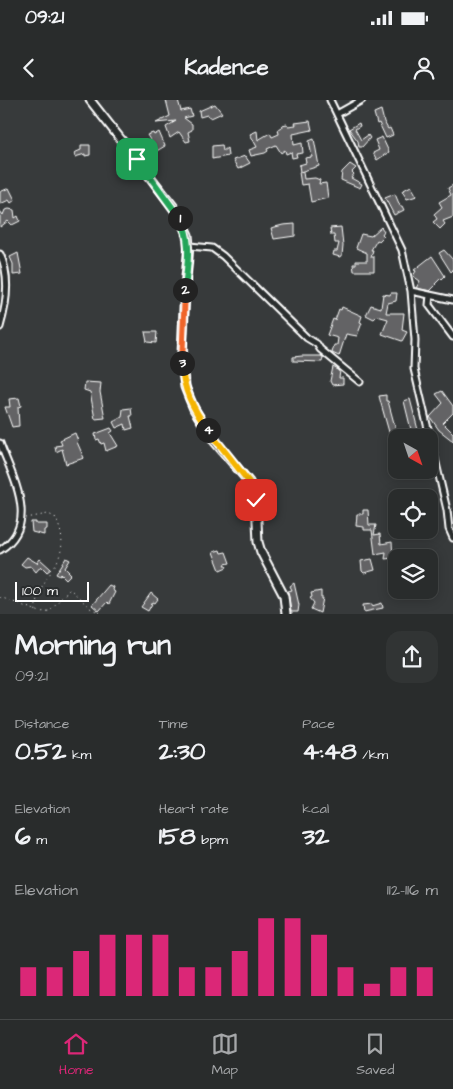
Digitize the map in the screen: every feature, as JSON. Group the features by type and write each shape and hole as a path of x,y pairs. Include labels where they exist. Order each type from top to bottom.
{"main road":[{"path":"90,100 176,210 188,235 189,246 182,354 185,386 194,409 215,442 249,482 254,492 258,542 284,596 286,614"}],"street":[{"path":"330,100 402,250 411,292 415,340 414,369 448,512 449,529 453,538"},
{"path":"337,114 362,100"},
{"path":"189,246 212,248 223,256 307,338 317,344 320,349 360,382"},
{"path":"0,254 7,280 6,304 0,327"},
{"path":"411,292 453,300"},
{"path":"430,296 429,305 453,337"},
{"path":"0,443 17,490 21,519 16,536 0,550"},
{"path":"448,512 453,505"}],"path":[{"path":"21,519 48,514 55,517 63,541 62,551 56,566 40,592 36,614"},
{"path":"0,597 36,611 49,611 70,589 90,608 102,614"}],"building":[{"path":"166,100 178,100 181,111 190,109 192,116 184,118 192,124 192,130 188,132 190,141 186,142 179,132 170,138 166,127 176,121 156,123 170,116"},
{"path":"215,104 222,113 211,118 207,115 200,117 199,111"},
{"path":"381,110 384,122 388,129 390,128 393,135 386,138 379,123 377,124 374,113"},
{"path":"310,121 312,130 293,134 294,145 302,143 303,153 296,154 297,157 292,158 291,152 286,154 285,150 281,153 276,145 267,149 268,151 265,153 251,156 249,150 257,147 250,134 257,131 258,140 270,133 272,137 279,134 278,129 283,127 282,125 296,125 295,123"},
{"path":"359,123 360,126 355,129 361,140 368,135 370,138 362,147 359,147 358,141 349,129"},
{"path":"159,132 165,146 155,152 153,148 155,148 147,135 153,133 154,135"},
{"path":"382,137 389,152 377,160 373,153 379,150 375,140"},
{"path":"314,139 319,166 300,172 299,165 306,163 305,158 312,157 309,141"},
{"path":"81,145 90,145 90,155 85,156 85,154 75,157 74,153 81,150"},
{"path":"222,145 223,151 227,148 228,156 212,159 212,146"},
{"path":"245,156 250,163 238,169 233,160"},
{"path":"350,164 356,168 352,172 354,174 351,178 362,184 360,188 341,180 342,172"},
{"path":"299,172 303,172 304,179 315,178 320,180 319,184 326,183 328,198 311,202 308,184 301,185"},
{"path":"453,185 453,217 443,221 445,224 440,229 433,222 437,219 434,214 442,207 439,202 451,195 448,188"},
{"path":"411,186 417,196 407,199 402,191"},
{"path":"9,188 15,200 11,203 9,200 0,204 0,192"},
{"path":"395,194 400,206 404,210 394,215 385,198"},
{"path":"5,210 14,210 15,218 18,216 20,221 12,225 8,221 0,227 0,211 3,215"},
{"path":"295,224 295,236 274,239 271,228"},
{"path":"341,227 343,245 342,256 340,257 333,255 334,251 337,251 339,243 335,243 334,235 331,235 330,228"},
{"path":"381,227 384,231 382,234 384,236 379,241 377,240 371,250 373,250 371,257 374,257 374,271 354,271 353,264 356,264 356,261 367,261 367,253 356,248 361,234 371,236"},
{"path":"444,250 453,260 453,270 451,272 439,253"},
{"path":"18,253 22,274 13,275 13,264 10,257"},
{"path":"432,256 445,276 430,291 416,288 420,281 413,276 416,271 414,270"},
{"path":"391,293 397,293 396,301 388,303 386,313 404,313 402,330 407,332 402,341 382,334 388,319 377,316 374,319 366,315 371,305 381,308 383,294 390,295"},
{"path":"342,307 362,316 360,322 362,323 357,336 346,334 339,356 332,353 334,345 337,345 338,338 327,335 333,319 335,320 339,309 341,310"},
{"path":"145,332 157,332 156,343 147,342"},
{"path":"293,357 323,357 322,362 293,361"},
{"path":"333,367 340,371 339,378 343,378 343,384 332,385 330,381"},
{"path":"85,382 101,383 100,392 105,418 95,419 90,392 84,390"},
{"path":"442,391 453,406 453,413 443,423 453,433 453,441 439,430 430,417 443,403 436,394"},
{"path":"386,395 386,401 388,401 396,429 388,429 379,396"},
{"path":"19,398 21,406 18,407 19,426 12,427 5,407 10,407 9,399"},
{"path":"410,399 418,429 411,429 404,401"},
{"path":"131,408 132,416 130,416 133,428 126,430 125,424 116,428 113,422 122,417 123,409"},
{"path":"111,428 113,431 110,433 118,446 106,451 104,443 101,444 99,439 96,440 95,434"},
{"path":"75,433 84,458 66,464 62,449 56,452 55,446 62,445 60,440"},
{"path":"363,510 368,510 369,525 376,525 374,535 380,534 381,544 392,542 392,549 388,549 388,559 385,559 386,552 375,554 372,530 364,530 364,527 356,526 357,514 363,514"},
{"path":"31,522 47,524 44,535 32,532"},
{"path":"220,550 221,553 226,552 230,563 225,564 227,567 220,570 213,552"},
{"path":"27,557 37,563 40,559 51,569 47,572 41,566 36,572 31,566 25,567 21,564"},
{"path":"66,558 70,560 65,568 71,574 66,579 61,574 60,576 56,574"},
{"path":"372,559 375,570 364,573 361,561"},
{"path":"294,583 299,605 298,612 291,612 288,591 292,590 290,586"},
{"path":"109,585 113,587 112,590 115,592 109,604 107,602 99,611 92,605"},
{"path":"321,591 321,598 323,598 320,613 311,609 314,603 310,598 312,597 311,593"},
{"path":"151,593 158,599 155,603 153,602 148,611 141,607"},
{"path":"382,603 383,608 364,612 363,605 372,604 372,606"}],"route":[{"path":"137,159 176,210 188,235 189,246 182,354 185,386 194,409 215,442 249,482 256,500"}]}
